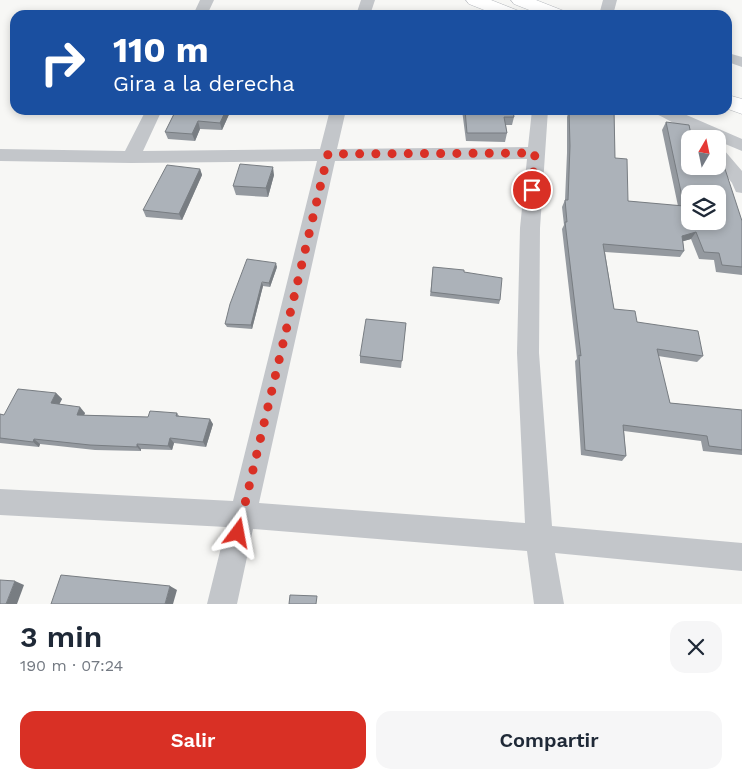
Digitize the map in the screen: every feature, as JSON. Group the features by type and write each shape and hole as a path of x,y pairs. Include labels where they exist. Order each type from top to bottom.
{"main road":[{"path":"475,0 500,10"},
{"path":"520,0 545,10"}],"street":[{"path":"131,157 152,115"},
{"path":"222,604 337,115"},
{"path":"539,115 530,228 528,353 539,538 549,604"},
{"path":"670,115 695,130"},
{"path":"726,140 742,145"},
{"path":"0,154 131,157 535,153"},
{"path":"726,164 740,181 742,187"},
{"path":"0,502 243,515 539,538 742,557"}],"building":[{"path":"174,115 224,115 220,123 198,121 192,134 165,132"},
{"path":"465,115 514,115 514,117 504,117 507,133 467,133"},
{"path":"569,115 614,115 615,158 627,159 628,201 681,206 681,230 726,230 726,185 681,185 681,192 666,122 689,125 690,130 681,130 681,175 726,175 726,172 742,221 742,267 722,265 719,253 704,252 696,232 682,236 684,251 603,244 614,309 635,311 637,322 698,331 703,356 657,349 670,403 742,410 742,450 709,446 707,436 623,425 626,456 585,450 579,355 581,356 565,222 567,222 565,200 568,200"},
{"path":"240,164 273,167 266,188 233,186"},
{"path":"167,165 200,169 179,214 143,210"},
{"path":"247,259 276,263 269,283 262,282 251,325 225,324 230,304"},
{"path":"433,267 464,270 464,272 502,278 500,300 431,292"},
{"path":"366,319 406,323 402,361 360,356"},
{"path":"18,389 56,393 51,403 80,407 77,415 148,417 150,411 177,413 176,416 210,419 203,442 170,438 168,446 137,444 137,447 90,445 34,439 33,442 0,438 0,414 4,415"},
{"path":"61,575 170,586 165,604 51,604"},
{"path":"0,580 15,581 6,604 0,604"},
{"path":"290,595 317,596 316,604 289,604"}],"route":[{"path":"238,533 328,154 535,153 532,190"}]}
